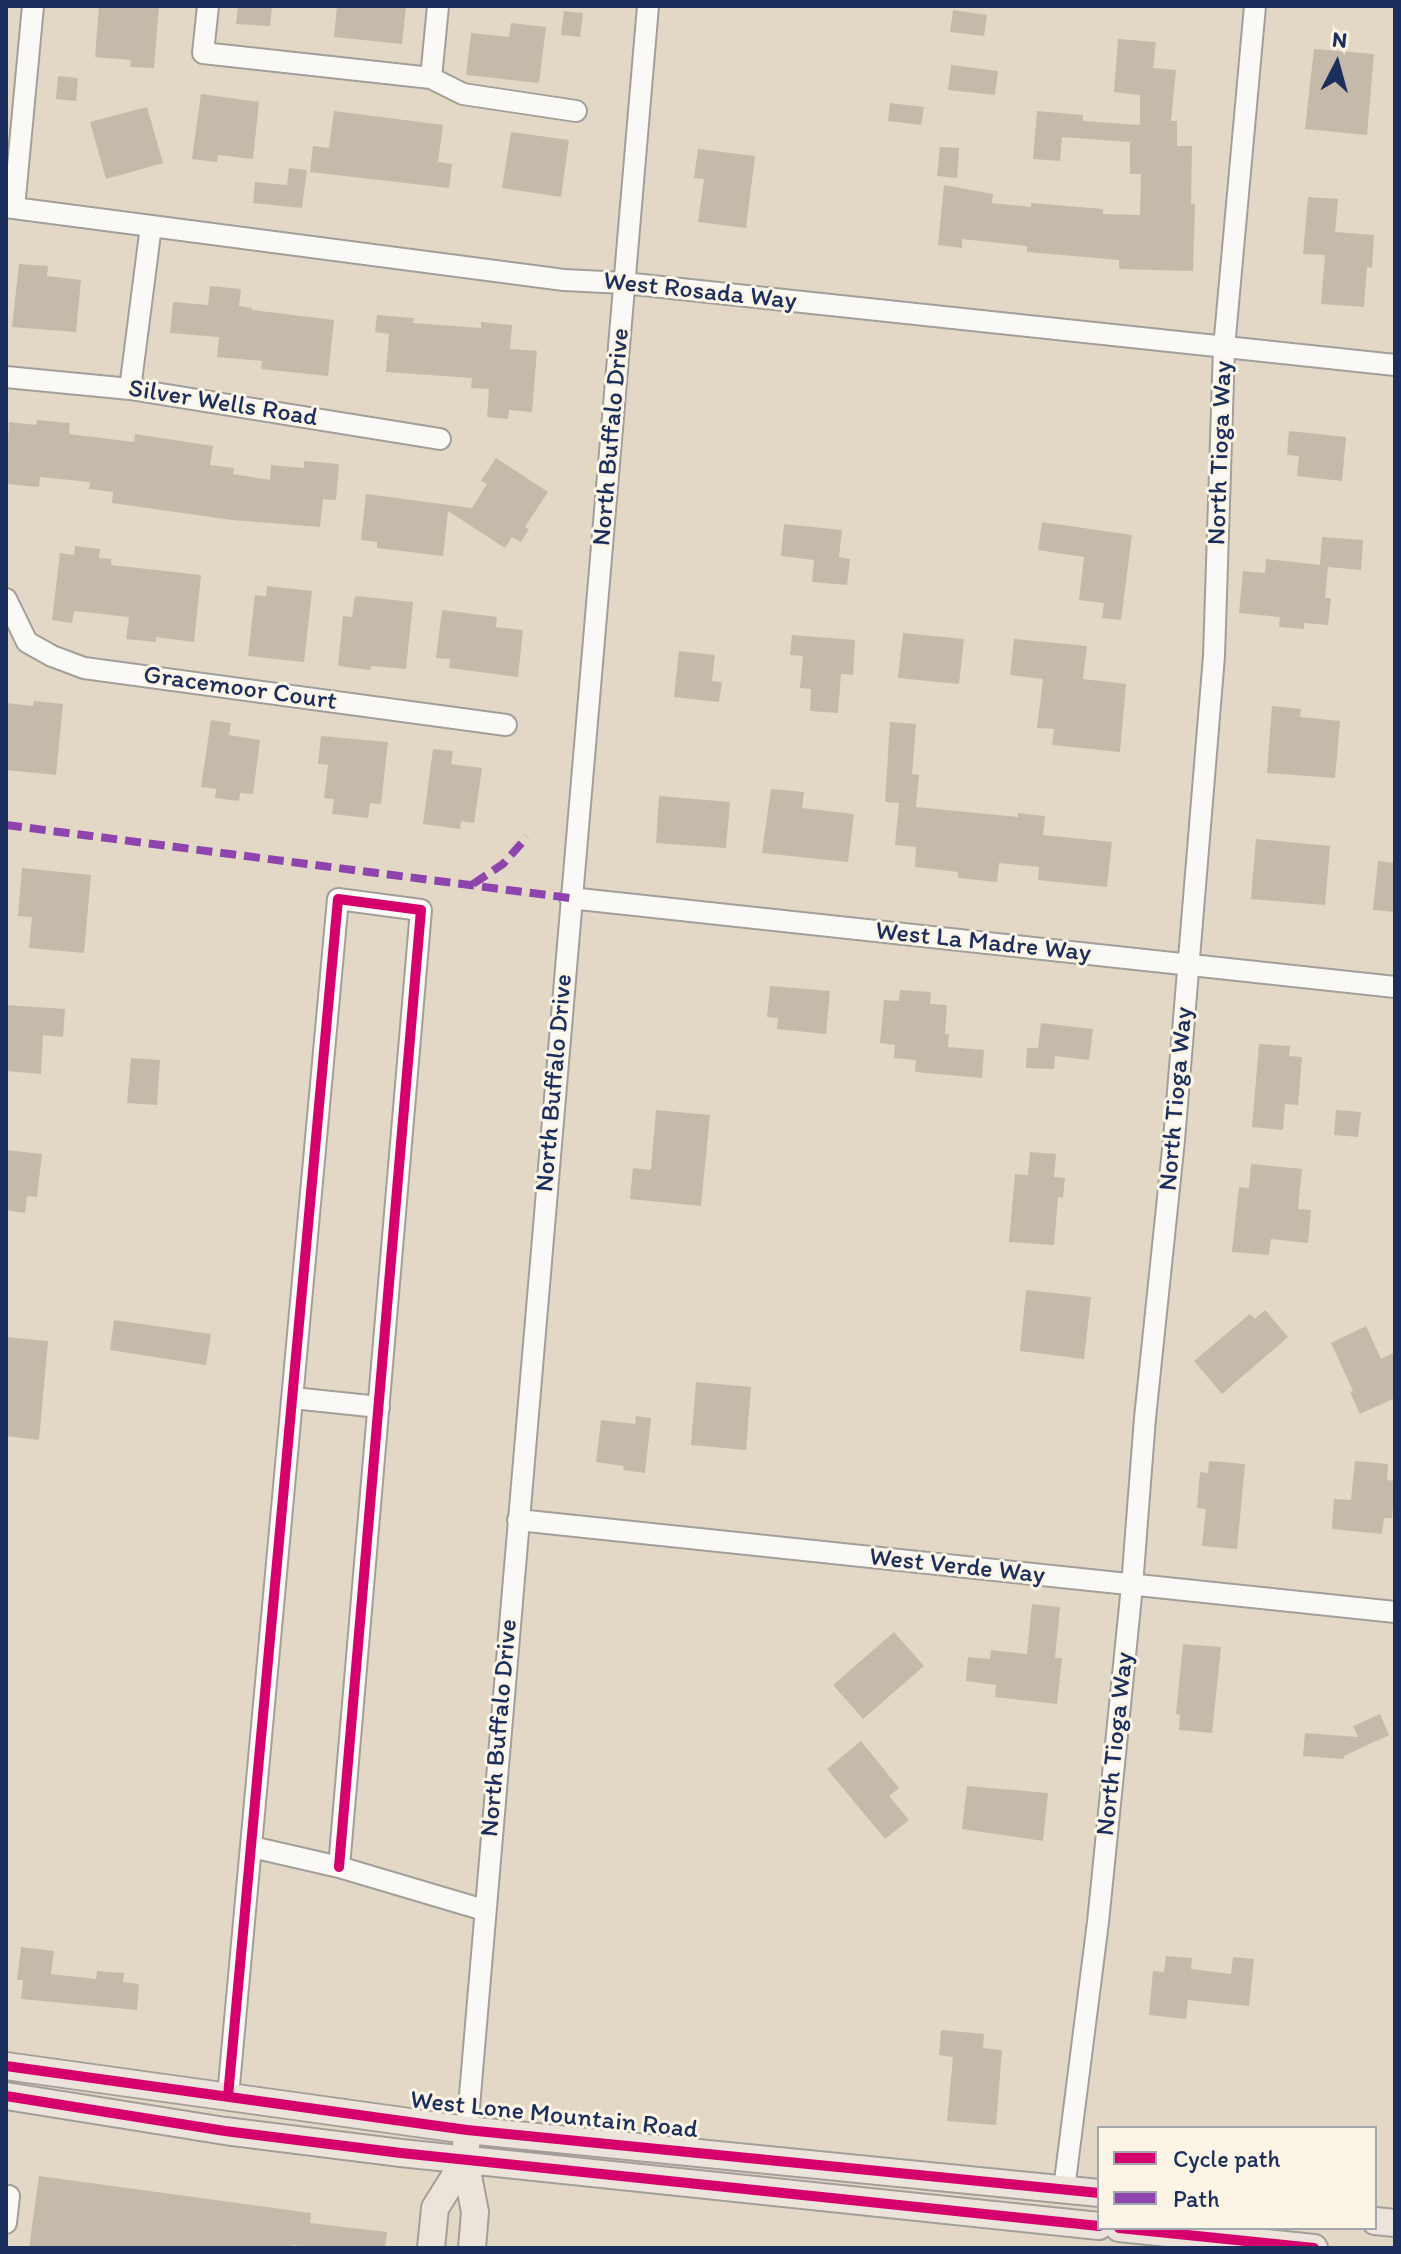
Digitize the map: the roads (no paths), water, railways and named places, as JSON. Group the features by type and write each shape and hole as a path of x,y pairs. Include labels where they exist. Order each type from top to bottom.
{"main road":[{"name":"West Lone Mountain Road","path":"6,2066 467,2130 1097,2193"},
{"name":"West Lone Mountain Road","path":"6,2096 225,2131 465,2160 1097,2226"},
{"name":"North Buffalo Drive","path":"467,2130 465,2160 475,2212 472,2248"},
{"name":"North Buffalo Drive","path":"431,2248 435,2208 465,2160"},
{"path":"1138,2230 1314,2248"}],"street":[{"path":"10,208 33,6"},
{"path":"208,6 203,53 431,78 463,94 576,111"},
{"path":"431,78 438,6"},
{"name":"North Buffalo Drive","path":"467,2130 648,6"},
{"name":"North Tioga Way","path":"1064,2189 1098,1922 1174,1140 1214,656 1224,348 1255,6"},
{"name":"West Rosada Way","path":"10,208 564,280 624,283 1395,365"},
{"path":"130,389 151,226"},
{"name":"Silver Wells Road","path":"6,377 130,389 440,439"},
{"name":"Gracemoor Court","path":"6,599 27,642 84,668 506,725"},
{"name":"West La Madre Way","path":"570,898 1395,987"},
{"path":"228,2096 338,899 421,910 339,1867"},
{"path":"293,1398 379,1407"},
{"name":"West Verde Way","path":"518,1520 1395,1612"},
{"path":"252,1847 339,1867 484,1910"},
{"path":"6,2223 9,2196"}]}
